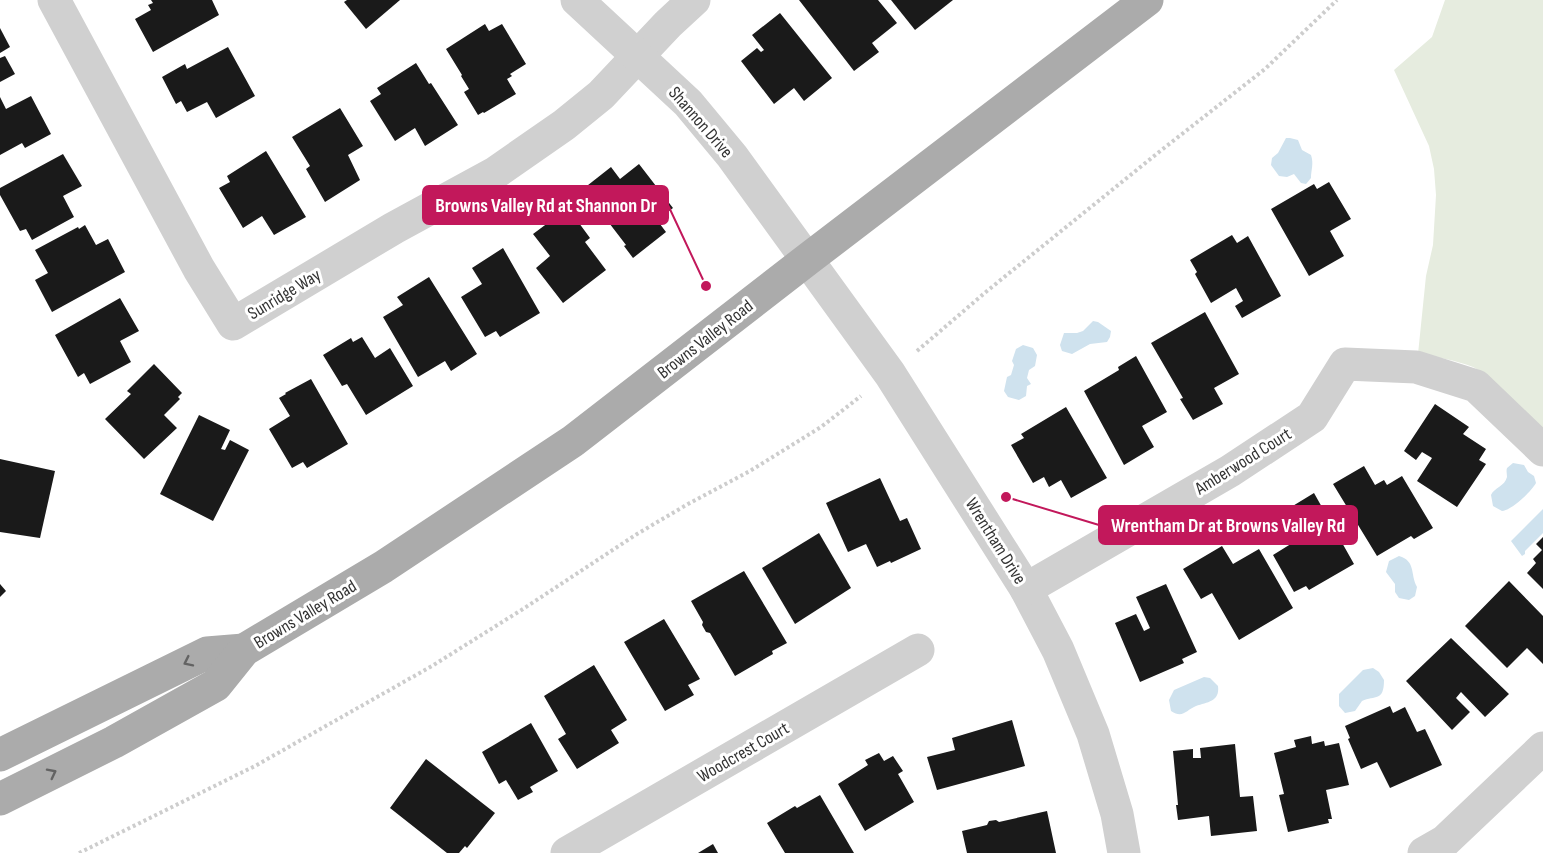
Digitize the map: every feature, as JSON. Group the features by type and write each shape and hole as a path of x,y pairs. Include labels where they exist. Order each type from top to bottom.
{"main road":[{"name":"Browns Valley Road","path":"0,799 114,742 216,685 244,650 383,567 573,441 1147,0"},
{"name":"Browns Valley Road","path":"0,755 207,653 244,650"}],"street":[{"name":"Sunridge Way","path":"54,0 199,269 233,324 394,228 495,173 564,125 601,95 638,55"},
{"name":"Shannon Drive","path":"577,0 688,103 732,156 808,259"},
{"path":"638,55 679,12 694,0"},
{"name":"Wrentham Drive","path":"808,259 890,374 1026,589 1058,650 1093,734 1118,814 1124,853"},
{"name":"Amberwood Court","path":"1026,589 1230,471 1312,417 1345,364 1416,367 1476,386 1543,450"},
{"name":"Woodcrest Court","path":"567,853 918,650"},
{"path":"1424,853 1445,841 1543,748"}],"path":[{"path":"917,351 1013,269 1265,69 1337,0"},
{"path":"79,853 255,766 432,666 637,534 750,471 821,427 861,396"}],"shaded area":[{"path":"1445,0 1543,0 1543,430 1500,387 1473,367 1418,354 1426,276 1433,245 1436,195 1434,169 1429,146 1394,70 1432,37"}],"water":[{"path":"1286,138 1298,140 1302,150 1311,155 1311,178 1306,184 1301,183 1294,174 1287,177 1279,176 1271,165 1272,158 1278,153"},
{"path":"1093,321 1111,331 1107,342 1090,344 1072,354 1062,351 1060,345 1064,333 1083,331"},
{"path":"1023,345 1033,348 1037,355 1035,366 1029,370 1027,378 1031,384 1027,386 1026,396 1019,400 1008,397 1004,391 1007,377 1011,375 1014,365 1012,361 1016,349"},
{"path":"1513,463 1524,465 1534,476 1536,483 1521,500 1502,511 1493,506 1491,495 1506,480 1507,468"},
{"path":"1543,509 1543,533 1522,556 1511,541"},
{"path":"1399,556 1408,561 1417,587 1415,596 1409,600 1399,598 1395,592 1395,584 1386,572 1389,561"},
{"path":"1373,668 1384,680 1382,692 1378,696 1362,701 1355,711 1345,713 1339,706 1339,694 1363,670"},
{"path":"1204,677 1210,678 1218,686 1215,698 1182,714 1171,711 1169,700 1174,690"}],"building":[{"path":"151,0 212,0 219,15 153,52 135,19 151,10 148,5 153,3"},
{"path":"347,0 400,0 366,29 344,2"},
{"path":"799,0 878,0 897,23 872,43 879,52 854,71"},
{"path":"891,0 953,0 915,30"},
{"path":"780,13 832,78 804,101 794,88 774,104 741,61 757,48 761,52 764,50 752,35"},
{"path":"485,24 489,31 502,24 526,64 510,74 512,76 507,79 516,94 478,115 464,92 469,89 446,49"},
{"path":"0,28 10,47 0,53"},
{"path":"228,47 255,96 216,118 207,102 187,112 181,101 176,104 162,77 185,64 187,69"},
{"path":"5,56 15,74 0,82 0,58"},
{"path":"416,63 458,125 425,146 415,128 395,141 370,101 381,94 377,88"},
{"path":"31,96 51,134 25,148 22,143 0,155 0,97 6,109"},
{"path":"340,108 363,146 348,155 360,180 325,202 306,169 310,166 292,137"},
{"path":"266,151 306,217 274,235 262,216 243,228 219,188 230,182 227,176"},
{"path":"63,154 82,186 63,196 74,217 32,240 26,229 20,231 0,195 0,188"},
{"path":"639,164 673,208 657,220 666,232 633,258 624,246 626,245 583,189 611,167 620,179"},
{"path":"1329,182 1351,219 1330,231 1344,256 1309,276 1271,209 1314,184 1317,189"},
{"path":"568,208 590,238 585,242 606,270 563,303 536,268 550,256 533,234"},
{"path":"85,225 96,245 108,239 125,272 52,312 35,280 48,273 35,250"},
{"path":"1232,235 1237,243 1248,236 1281,296 1242,318 1235,306 1243,301 1236,288 1211,303 1190,260"},
{"path":"503,248 540,313 500,337 496,331 485,337 461,297 482,284 472,268"},
{"path":"429,277 477,354 451,371 445,361 418,377 383,317 403,305 397,297"},
{"path":"120,298 139,331 120,341 131,362 90,384 84,373 78,377 55,335"},
{"path":"1205,312 1239,374 1214,388 1223,404 1193,420 1151,343"},
{"path":"362,337 375,358 390,348 413,386 366,415 347,384 342,386 323,355 351,338 353,342"},
{"path":"1136,356 1167,412 1142,426 1154,447 1124,465 1084,391 1119,370 1118,367"},
{"path":"154,364 182,393 178,397 180,399 164,415 177,428 144,459 105,419 131,394 127,391"},
{"path":"311,379 348,444 307,468 303,462 292,468 269,429 290,416 279,398"},
{"path":"1435,404 1469,427 1463,434 1486,449 1479,460 1486,464 1457,507 1417,481 1432,458 1422,452 1416,460 1404,451"},
{"path":"1066,407 1107,478 1071,498 1061,480 1049,487 1044,477 1033,483 1011,445 1024,438 1021,434"},
{"path":"199,415 230,430 221,449 225,450 230,440 249,450 213,521 160,494"},
{"path":"0,459 55,471 40,538 0,532"},
{"path":"1364,466 1375,485 1384,480 1387,485 1402,476 1433,528 1414,539 1411,536 1377,556 1333,484"},
{"path":"880,478 900,521 907,518 921,549 877,567 866,544 848,552 826,503"},
{"path":"1314,493 1354,564 1309,590 1306,586 1294,592 1273,555 1294,542 1278,515"},
{"path":"819,533 851,588 795,624 762,568"},
{"path":"1543,537 1543,589 1527,573 1536,563 1533,559 1542,550 1536,544"},
{"path":"1222,546 1233,564 1259,549 1293,608 1239,640 1212,593 1201,599 1183,569"},
{"path":"744,571 787,643 735,676 710,633 706,632 691,601"},
{"path":"1509,581 1543,616 1543,664 1527,648 1507,668 1465,626"},
{"path":"0,584 6,591 0,597"},
{"path":"1166,584 1197,652 1182,659 1184,663 1140,682 1115,623 1136,614 1144,631 1150,628 1136,597"},
{"path":"664,619 700,679 688,685 694,695 665,711 624,642"},
{"path":"1451,638 1509,694 1485,717 1461,692 1456,698 1470,712 1452,730 1406,681"},
{"path":"594,665 627,720 611,730 619,743 577,769 558,739 566,734 544,696"},
{"path":"1390,706 1393,713 1405,707 1417,732 1425,729 1442,765 1390,788 1377,762 1361,769 1345,726"},
{"path":"1012,720 1025,766 937,790 927,757 955,750 952,738"},
{"path":"531,723 558,771 530,787 533,792 518,800 506,780 499,784 482,752"},
{"path":"1311,736 1312,744 1324,741 1325,746 1339,743 1349,785 1326,790 1332,819 1328,819 1329,823 1288,832 1279,795 1284,794 1274,753 1296,747 1294,740"},
{"path":"1235,744 1240,797 1253,796 1257,831 1211,836 1209,816 1178,820 1173,751 1193,749 1193,758 1201,758 1200,748"},
{"path":"879,753 884,761 893,756 903,771 898,774 914,802 865,831 838,784 868,765 865,760"},
{"path":"426,759 495,813 467,848 465,846 459,853 447,853 390,808"},
{"path":"820,795 854,853 785,853 767,823 795,806 797,808"},
{"path":"1047,811 1056,853 967,853 962,831 987,825 989,821 999,822"},
{"path":"713,844 718,853 698,853"}],"place":[{"name":"Browns Valley Rd at Shannon Dr","path":"706,286"},
{"name":"Wrentham Dr at Browns Valley Rd","path":"1006,497"}]}
